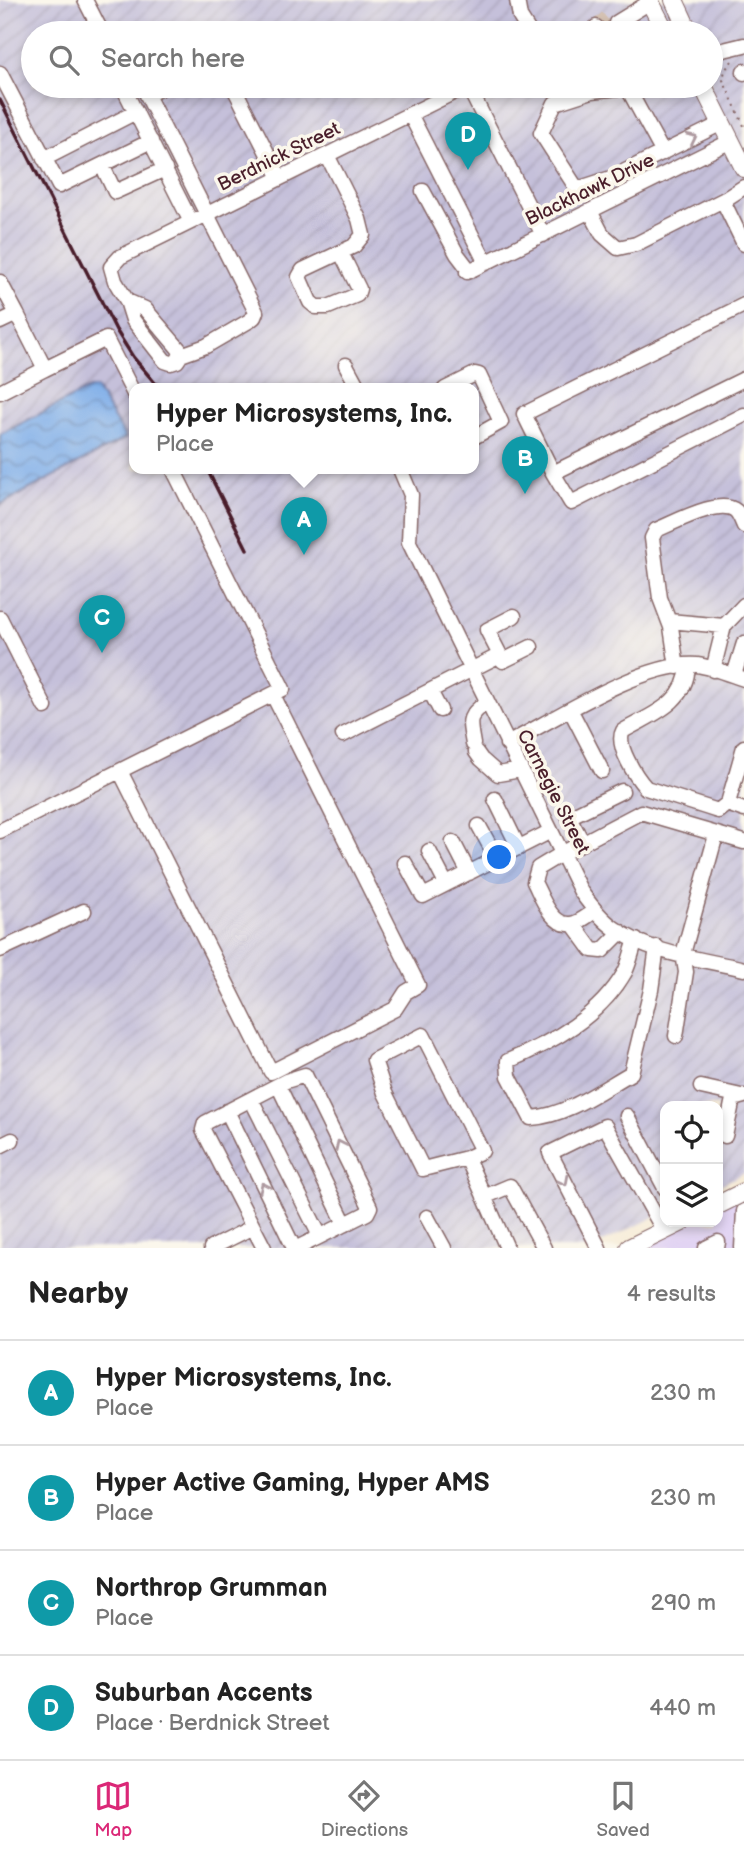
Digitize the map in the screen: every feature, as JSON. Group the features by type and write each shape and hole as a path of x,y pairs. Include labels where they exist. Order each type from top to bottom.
{"main road":[{"path":"674,0 684,21"},
{"path":"649,1 660,21"},
{"path":"709,98 744,168"},
{"path":"723,1202 744,1192"},
{"path":"629,1248 672,1227"}],"street":[{"path":"85,0 96,21"},
{"path":"517,0 522,21"},
{"path":"619,21 649,1"},
{"path":"723,50 744,45"},
{"path":"0,73 59,186 151,141"},
{"path":"129,98 191,222"},
{"path":"148,98 205,215"},
{"path":"239,98 280,178"},
{"name":"Berdnick Street","path":"205,215 256,312 249,321 206,346 181,355 172,363 165,361 133,320 111,267 120,257 191,222 205,215 280,178 410,114 443,98"},
{"path":"474,98 542,235"},
{"path":"555,98 541,133 577,190 611,178 722,124"},
{"path":"555,103 570,98"},
{"path":"633,98 663,153"},
{"path":"44,159 136,112"},
{"path":"410,114 486,263"},
{"name":"Blackhawk Drive","path":"423,191 468,272 731,141"},
{"path":"327,155 359,219 363,234 354,246 341,253"},
{"path":"102,165 115,192 165,169"},
{"path":"590,211 602,234 618,248 636,244 744,187"},
{"path":"727,198 725,205 744,244"},
{"path":"1,286 45,369"},
{"path":"744,305 524,414 571,503 744,415"},
{"path":"0,322 17,314"},
{"path":"0,392 106,339 129,384"},
{"path":"346,365 356,383"},
{"path":"457,383 479,374 501,420 500,424 479,434"},
{"path":"553,473 744,379"},
{"path":"0,831 283,689 176,474"},
{"name":"Carnegie Street","path":"404,474 411,495 409,542 581,892 595,911 621,932 636,940 744,969"},
{"path":"744,526 738,512 727,506 712,508 656,530 652,538 660,598 687,681 677,697 623,731 619,739 646,788 719,811 727,804 744,747"},
{"path":"713,670 724,626 744,605"},
{"path":"514,616 487,630 503,661 531,647"},
{"path":"0,618 45,707"},
{"path":"669,621 724,626"},
{"path":"507,744 634,677 697,666 739,677 744,643"},
{"path":"343,736 500,655"},
{"path":"430,691 440,710"},
{"path":"120,771 271,1072 394,1009 406,992 418,985 272,695"},
{"path":"486,702 472,713 471,717 475,748 481,759 498,774 521,770"},
{"path":"571,711 602,771"},
{"path":"583,843 569,817 622,790"},
{"path":"495,799 519,848"},
{"path":"727,804 744,810"},
{"path":"595,911 573,924 566,925 555,918 534,882 538,868 641,812 744,842"},
{"path":"479,825 497,859"},
{"path":"405,863 423,896 551,831"},
{"path":"676,1036 686,972 683,954 716,835"},
{"path":"453,842 469,873"},
{"path":"429,851 446,884"},
{"path":"0,950 84,911"},
{"path":"573,924 592,950 602,951 621,932"},
{"path":"636,940 625,970 613,989 583,1020 547,1044 508,1061 509,1076 531,1118 541,1118 575,1105 631,1073 651,990 657,947"},
{"path":"423,1035 482,1151 467,1158 423,1169 385,1093 374,1060 423,1035"},
{"path":"227,1111 296,1248 367,1213 370,1207 305,1075 278,1085 205,1122 203,1130 264,1248"},
{"path":"278,1085 345,1224"},
{"path":"701,1087 742,1096"},
{"path":"725,1136 729,1108 733,1099 742,1096"},
{"path":"251,1099 320,1236"},
{"path":"628,1116 660,1178"},
{"path":"599,1248 550,1153 605,1126 664,1231"},
{"path":"467,1158 507,1248"},
{"path":"484,1197 510,1186 544,1248"},
{"path":"741,1248 744,1211"},
{"path":"428,1217 444,1248"},
{"path":"211,1248 253,1227"},
{"path":"706,1248 718,1242 717,1248"}],"path":[{"path":"725,70 723,80 744,126"}],"shaded area":[{"path":"0,0 744,0 744,1173 723,1184 723,1101 660,1101 660,1214 590,1248 0,1248"},
{"path":"744,1192 742,1248 629,1248 673,1227 723,1227 723,1202"}],"water":[{"path":"90,388 96,388 126,438 0,505 0,434"}],"tunnel":[{"path":"603,21 610,15"}],"railway":[{"path":"0,100 116,330 133,357 155,383"},
{"path":"210,474 247,549"}],"place":[{"name":"Suburban Accents","path":"468,170"},
{"name":"Hyper Active Gaming, Hyper AMS","path":"525,494"},
{"name":"Hyper Microsystems, Inc.","path":"304,555"},
{"name":"Northrop Grumman","path":"102,653"}]}
